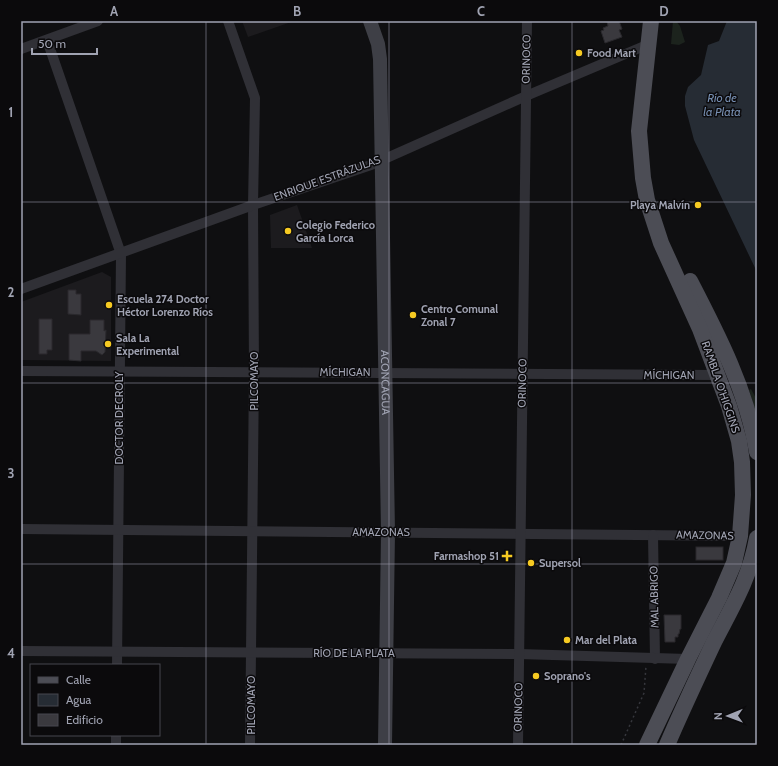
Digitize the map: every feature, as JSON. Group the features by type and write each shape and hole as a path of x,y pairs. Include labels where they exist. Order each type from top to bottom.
{"main road":[{"name":"RAMBLA O'HIGGINS","path":"647,745 722,591 734,563 742,518 743,480 740,448 734,421 700,329 661,243 647,200 642,170 639,132 649,44 650,21"},
{"name":"RAMBLA O'HIGGINS","path":"660,21 649,131 652,173 656,196 663,221 677,254 735,374 749,416 757,452"},
{"path":"668,745 699,674 742,590 757,538"}],"street":[{"path":"21,49 98,21"},
{"name":"PILCOMAYO","path":"228,21 255,98 252,204 254,372 250,745"},
{"name":"ACONCAGUA","path":"370,21 378,44 380,59 388,532 385,745"},
{"name":"ORINOCO","path":"518,745 527,21"},
{"name":"DOCTOR DECROLY","path":"47,40 121,254 117,664"},
{"name":"ENRIQUE ESTRÁZULAS","path":"21,290 252,204 365,167 649,44"},
{"name":"MÍCHIGAN","path":"21,371 717,375"},
{"name":"AMAZONAS","path":"21,529 740,536"},
{"name":"MAL ABRIGO","path":"653,535 654,659"},
{"name":"RÍO DE LA PLATA","path":"21,651 519,654 688,659"}],"path":[{"path":"621,745 644,693 646,665 654,659"}],"shaded area":[{"path":"242,21 294,21 248,37"},
{"path":"673,21 676,21 680,26 685,42 679,45 671,44"},
{"name":"Colegio Federico García Lorca","path":"297,205 312,248 271,248 270,215"},
{"path":"102,272 111,277 111,361 21,360 21,302"},
{"path":"751,389 757,400 757,417 749,390"}],"water":[{"name":"Río de la Plata","path":"727,21 757,21 757,272 694,140 685,106 685,96 688,87 701,75 708,45 719,41"}],"building":[{"path":"607,21 619,21 622,29 619,30 622,37 605,43 601,31 604,30 603,28 608,26"},
{"path":"68,290 76,290 76,294 81,294 81,315 68,314"},
{"path":"39,319 52,319 52,350 47,350 47,354 39,354"},
{"path":"90,320 104,320 104,331 106,330 105,352 102,355 96,351 81,351 81,361 69,360 69,334 90,334"},
{"path":"696,547 723,547 723,560 696,560"},
{"path":"664,615 681,615 681,629 678,637 675,637 675,642 665,642"}],"place":[{"name":"Food Mart","path":"579,53"},
{"name":"Playa Malvín","path":"698,205"},
{"name":"Colegio Federico García Lorca","path":"288,231"},
{"name":"Escuela 274 Doctor Héctor Lorenzo Ríos","path":"109,305"},
{"name":"Centro Comunal Zonal 7","path":"413,315"},
{"name":"Sala La Experimental","path":"108,344"},
{"name":"Farmashop 51","path":"507,556"},
{"name":"Supersol","path":"531,563"},
{"name":"Mar del Plata","path":"567,640"},
{"name":"Soprano's","path":"536,676"}]}
